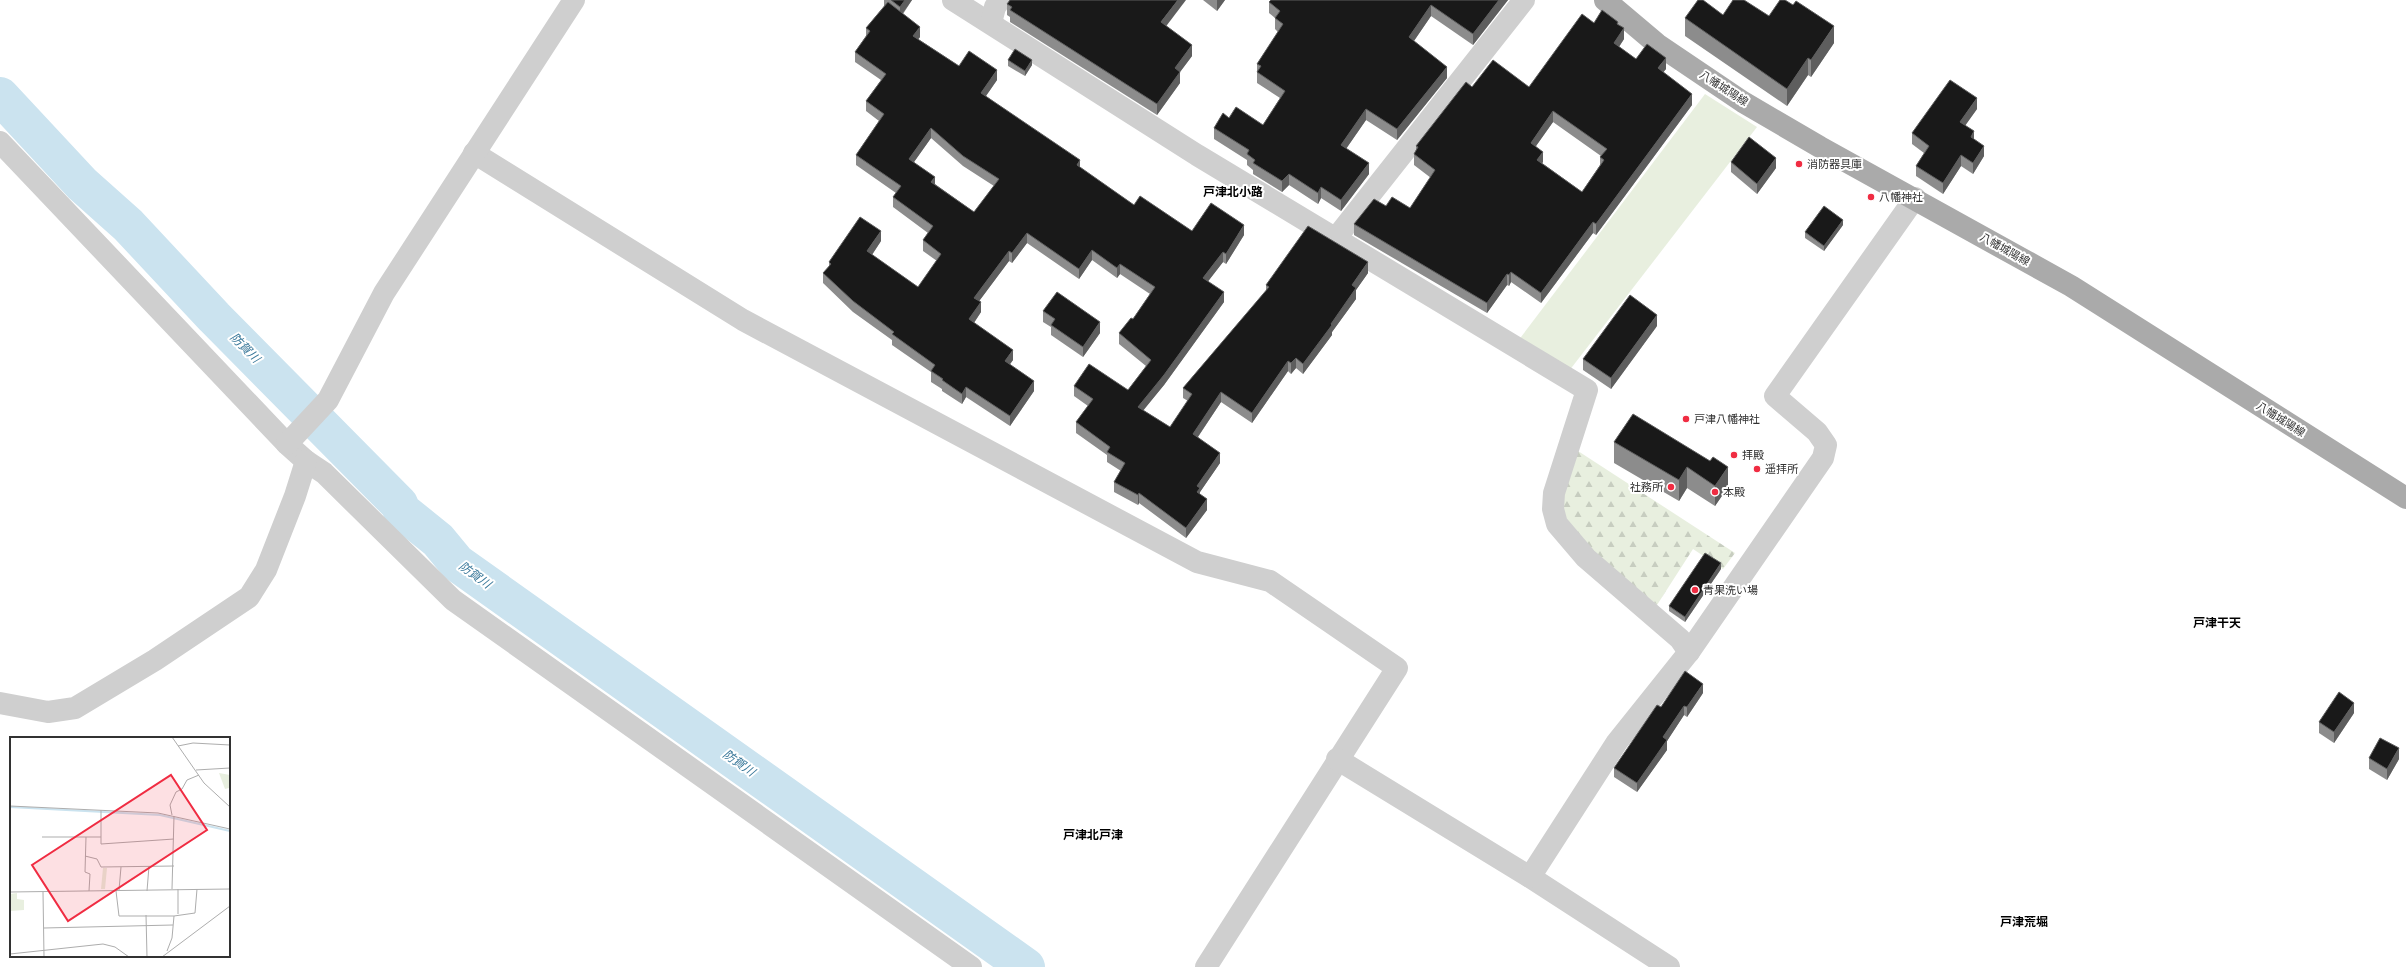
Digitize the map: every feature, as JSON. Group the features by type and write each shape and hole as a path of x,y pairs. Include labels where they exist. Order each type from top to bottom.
{"main road":[{"name":"八幡城陽線","path":"1605,0 1657,44 1743,102 1820,147 1916,198 2071,286 2406,498"}],"street":[{"path":"291,440 328,400 384,293 574,0"},
{"path":"953,0 1197,155 1587,390 1554,493 1553,509 1557,524 1586,558 1680,639 1689,652"},
{"path":"990,23 994,7 1000,0"},
{"path":"1336,238 1524,0"},
{"path":"0,142 291,440 306,461 324,473 453,600 971,967"},
{"path":"474,153 743,320 1197,562 1270,581 1397,668 1206,967"},
{"path":"1530,877 1617,742 1689,652 1823,458 1826,445 1817,432 1775,396 1916,198"},
{"path":"0,703 48,712 75,708 156,660 249,597 266,570 295,496 306,461"},
{"path":"1338,759 1530,877 1669,967"}],"green space":[{"path":"1705,94 1757,127 1569,371 1518,341"},
{"path":"1578,451 1735,553 1723,569 1693,549 1657,605 1569,531 1561,499"}],"building":[{"path":"891,0 905,0 900,7"},
{"path":"1010,0 1178,0 1161,22 1192,45 1175,68 1180,72 1157,104 1010,10 1012,7 1007,4"},
{"path":"1271,0 1499,0 1473,34 1431,5 1409,37 1447,67 1397,129 1366,109 1341,145 1369,163 1341,200 1321,187 1318,193 1289,174 1282,181 1253,163 1255,160 1247,154 1249,150 1214,128 1223,113 1229,118 1236,107 1263,125 1285,91 1257,72 1261,66 1257,64 1283,24 1275,18 1280,11 1269,2"},
{"path":"1698,0 1703,0 1723,15 1733,0 1744,0 1769,16 1780,0 1785,0 1793,5 1796,1 1834,26 1811,60 1808,58 1787,89 1685,18"},
{"path":"888,2 920,27 913,36 959,66 969,51 997,70 981,93 1080,160 1077,165 1134,205 1140,196 1192,231 1211,203 1244,225 1226,254 1223,252 1203,278 1224,292 1164,375 1138,407 1170,427 1192,394 1183,388 1269,287 1266,285 1308,226 1368,262 1352,285 1356,288 1331,324 1332,325 1303,364 1296,358 1291,363 1288,361 1252,413 1221,392 1193,434 1220,453 1197,486 1200,488 1197,492 1207,499 1186,528 1139,493 1138,495 1114,482 1125,463 1107,452 1110,447 1076,422 1093,399 1074,386 1089,364 1128,390 1151,360 1119,333 1131,318 1133,319 1155,287 1120,264 1117,268 1092,250 1079,269 1027,233 1012,253 1009,251 974,298 981,302 969,319 1013,350 1005,361 1034,381 1010,416 966,387 962,394 942,380 943,379 931,371 935,365 892,334 894,332 853,301 823,273 831,264 829,262 860,217 881,231 867,251 918,287 941,254 923,240 933,226 893,197 901,186 856,155 884,114 866,101 886,74 855,52 870,31 866,28","holes":["931,128 963,156 999,179 974,212 931,182 935,177 909,159"]},
{"path":"1602,10 1618,22 1617,24 1624,28 1614,43 1636,59 1647,44 1666,58 1658,68 1692,94 1596,224 1593,222 1541,293 1511,272 1509,275 1507,274 1487,303 1354,224 1374,199 1386,206 1392,197 1410,208 1435,170 1414,154 1418,147 1416,146 1466,82 1472,87 1493,60 1529,87 1582,14 1594,23","holes":["1553,111 1607,149 1600,157 1604,160 1582,192 1537,160 1543,152 1531,143"]},
{"path":"1015,49 1032,60 1025,71 1008,60"},
{"path":"1950,80 1977,98 1960,122 1974,131 1971,137 1984,146 1973,163 1961,155 1943,183 1916,166 1929,146 1912,133"},
{"path":"1749,137 1776,158 1757,184 1731,162"},
{"path":"1824,206 1843,220 1824,246 1805,232"},
{"path":"1057,292 1100,322 1083,347 1051,325 1055,319 1043,311"},
{"path":"1630,295 1657,315 1611,378 1583,359"},
{"path":"1633,414 1710,461 1713,457 1728,467 1715,486 1687,467 1679,480 1614,442"},
{"name":"青果洗い場","path":"1705,553 1721,563 1685,617 1669,606"},
{"path":"1685,671 1703,684 1687,707 1684,706 1663,737 1667,740 1637,783 1614,768 1657,705 1661,707"},
{"path":"2339,692 2354,703 2334,732 2319,722"},
{"path":"2380,738 2399,748 2387,769 2369,758"}],"waterway":[{"name":"防賀川","path":"0,96 82,184 128,225 214,317 399,504 402,511 438,540 457,563 1026,967"}],"place":[{"name":"消防器具庫","path":"1799,164"},
{"name":"八幡神社","path":"1871,197"},
{"name":"戸津八幡神社","path":"1686,419"},
{"name":"拝殿","path":"1734,455"},
{"name":"遥拝所","path":"1757,469"},
{"name":"社務所","path":"1671,487"},
{"name":"本殿","path":"1715,492"},
{"name":"青果洗い場","path":"1695,590"}],"district":[{"name":"戸津北小路","path":"1233,192"},
{"name":"戸津干天","path":"2217,623"},
{"name":"戸津北戸津","path":"1093,835"},
{"name":"戸津荒堀","path":"2024,922"}]}
